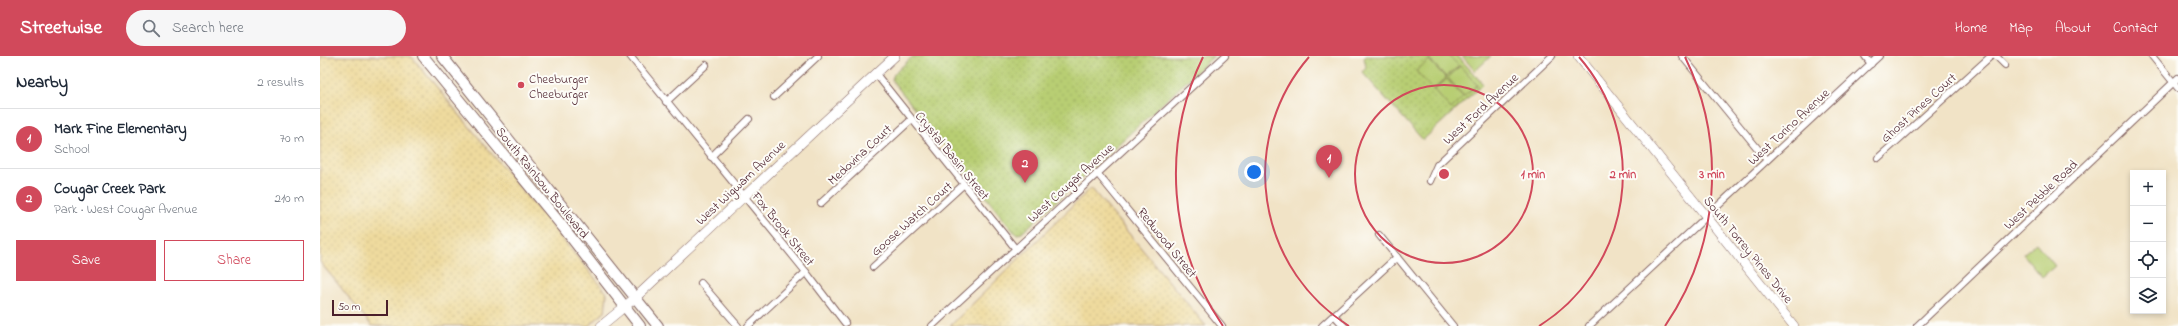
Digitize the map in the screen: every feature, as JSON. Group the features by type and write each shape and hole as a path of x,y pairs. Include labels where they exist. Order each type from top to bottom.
{"main road":[{"name":"South Rainbow Boulevard","path":"423,56 490,137 640,326"},
{"name":"South Rainbow Boulevard","path":"442,56 658,326"},
{"path":"435,71 463,97 475,111 480,115 491,118"},
{"path":"490,137 498,139 515,159 538,177"}],"street":[{"name":"Fox Brook Street","path":"630,56 806,272 845,323"},
{"path":"774,97 818,56"},
{"name":"West Wigwam Avenue","path":"601,326 635,298 895,56"},
{"name":"West Cougar Avenue","path":"932,326 1225,56"},
{"name":"West Ford Avenue","path":"1430,181 1437,165 1552,56"},
{"name":"South Torrey Pines Drive","path":"1578,56 1794,326"},
{"path":"1682,56 1767,160"},
{"path":"1865,56 1871,64"},
{"name":"West Torino Avenue","path":"1589,326 1879,56"},
{"name":"Ghost Pines Court","path":"1878,158 1991,56"},
{"path":"1996,56 2005,66"},
{"path":"2152,56 2176,80 2178,88"},
{"path":"666,102 706,65"},
{"name":"Crystal Basin Street","path":"876,74 911,120 1015,248"},
{"name":"West Pebble Road","path":"1917,326 2176,80"},
{"path":"711,157 749,119"},
{"name":"Medovina Court","path":"821,203 911,120"},
{"name":"Redwood Street","path":"1097,173 1222,326"},
{"name":"Goose Watch Court","path":"873,267 964,185"},
{"path":"1379,234 1453,326"},
{"path":"1322,326 1397,257"},
{"path":"748,326 806,272"},
{"path":"701,283 738,326"},
{"path":"1334,315 1344,326"}],"sand":[{"path":"320,56 411,56 607,293 605,312 588,326 372,326 320,262"},
{"path":"1091,188 1206,326 950,326"}],"green space":[{"path":"913,56 1214,56 1022,233 1017,234 1013,231 894,83 892,79 894,74"},
{"path":"1366,56 1458,56 1483,84 1423,140 1362,72 1366,67 1364,58"},
{"path":"1433,56 1449,56 1459,66 1446,77 1429,59"},
{"path":"1462,56 1491,56 1475,71"},
{"path":"1429,60 1446,78 1433,90 1416,71"},
{"path":"1460,66 1477,85 1464,96 1448,78"},
{"path":"1447,79 1463,97 1451,109 1434,90"},
{"path":"2036,243 2055,266 2042,277 2023,254"}],"place":[{"name":"Cheeburger Cheeburger","path":"521,85"},
{"name":"Mark Fine Elementary","path":"1329,178"},
{"name":"Cougar Creek Park","path":"1025,183"}]}
